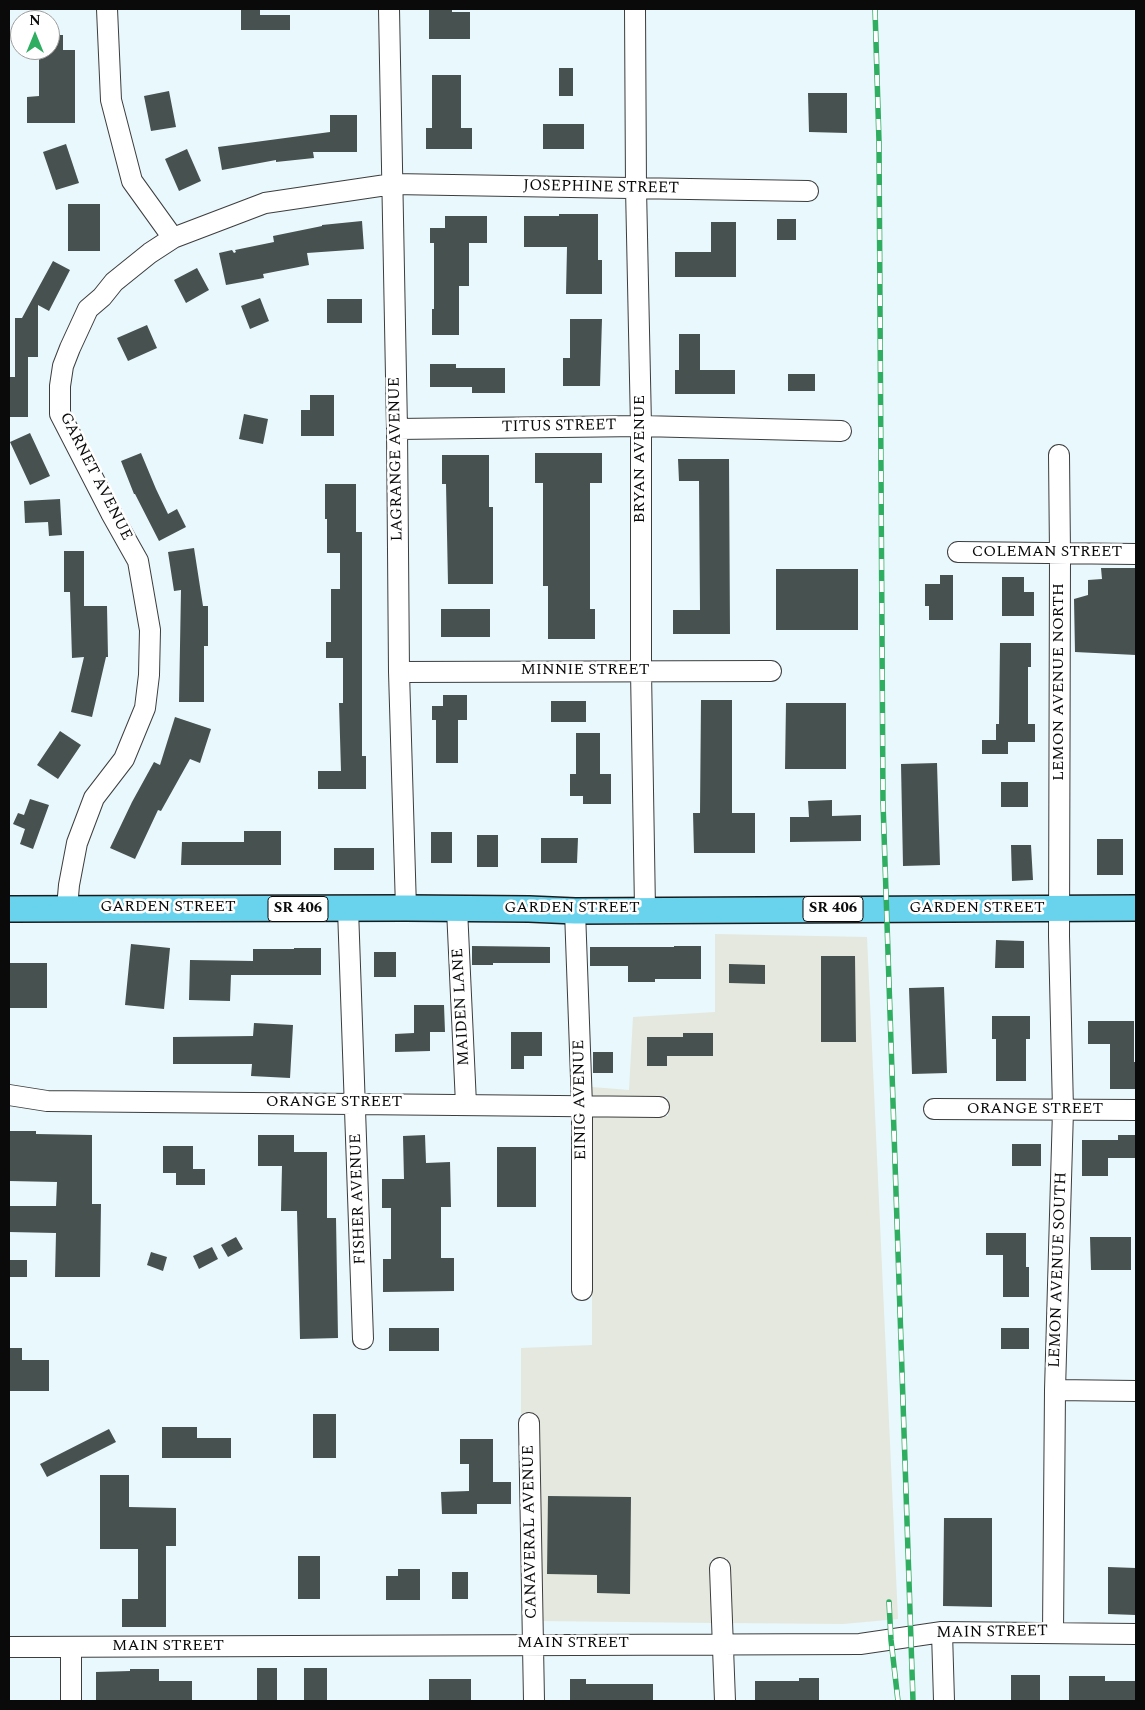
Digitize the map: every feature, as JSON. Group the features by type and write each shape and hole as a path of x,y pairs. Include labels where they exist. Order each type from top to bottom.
{"main road":[{"path":"9,891 67,908"},
{"name":"GARDEN STREET","path":"9,909 406,908 575,911 645,909 1136,908"}],"street":[{"path":"107,9 111,100 132,181 173,238"},
{"name":"LAGRANGE AVENUE","path":"389,9 400,672 406,908"},
{"name":"BRYAN AVENUE","path":"636,9 636,188 641,426 641,671 645,909"},
{"name":"GARNET AVENUE","path":"67,908 69,884 77,843 94,798 124,759 145,708 149,675 150,630 138,561 60,414 60,386 63,366 88,310 114,282 150,253 173,238 265,203 393,184"},
{"name":"JOSEPHINE STREET","path":"393,184 808,190"},
{"name":"TITUS STREET","path":"397,429 641,426 841,431"},
{"name":"LEMON AVENUE NORTH","path":"1059,455 1059,908"},
{"name":"COLEMAN STREET","path":"958,552 1136,554"},
{"name":"MINNIE STREET","path":"400,672 771,671"},
{"name":"LEMON AVENUE SOUTH","path":"1053,1632 1055,1390 1063,1110 1059,908"},
{"name":"FISHER AVENUE","path":"348,909 363,1339"},
{"name":"MAIDEN LANE","path":"457,909 466,1104"},
{"name":"EINIG AVENUE","path":"575,911 582,1106 582,1290"},
{"name":"ORANGE STREET","path":"9,1095 47,1101 659,1107"},
{"name":"ORANGE STREET","path":"934,1109 1136,1110"},
{"path":"1055,1390 1136,1391"},
{"name":"CANAVERAL AVENUE","path":"529,1423 534,1701"},
{"path":"720,1568 725,1701"},
{"path":"942,1632 944,1701"},
{"name":"MAIN STREET","path":"9,1647 860,1644 942,1632 1136,1634"},
{"path":"71,1648 71,1701"}],"shaded area":[{"path":"715,934 867,937 898,1619 843,1624 730,1623 727,1558 711,1559 713,1623 540,1621 537,1414 521,1414 521,1348 592,1345 592,1116 668,1116 667,1097 592,1097 592,1087 629,1090 633,1017 715,1012"}],"building":[{"path":"241,9 260,9 260,15 290,15 290,30 241,30"},
{"path":"429,9 452,9 452,12 470,12 470,39 429,39"},
{"path":"60,35 63,35 63,50 75,50 75,123 27,123 27,97 39,96 39,60 60,60"},
{"path":"559,68 573,68 573,96 559,96"},
{"path":"432,75 461,75 461,128 472,128 472,149 426,149 426,128 432,128"},
{"path":"169,91 176,127 151,131 144,96"},
{"path":"808,93 847,93 847,133 809,132"},
{"path":"330,115 357,115 357,152 313,152 314,158 276,162 276,160 222,170 218,147 330,132"},
{"path":"543,124 584,124 584,149 543,149"},
{"path":"66,144 79,183 56,190 43,152"},
{"path":"187,149 201,181 179,191 165,159"},
{"path":"68,204 100,204 100,251 68,251"},
{"path":"559,214 598,214 598,260 602,260 602,294 566,294 567,247 524,247 524,216 559,216"},
{"path":"445,216 487,216 487,243 469,243 469,286 459,286 459,335 432,335 434,243 430,243 430,228 445,228"},
{"path":"777,219 796,219 796,240 777,240"},
{"path":"362,221 364,249 307,253 309,265 263,274 264,278 226,285 219,253 232,250 234,253 236,252 235,250 274,242 273,236 322,225"},
{"path":"711,222 736,222 736,277 675,277 675,252 711,252"},
{"path":"53,261 70,270 49,311 38,305 38,357 28,357 28,417 9,417 9,377 15,377 15,318 22,318"},
{"path":"197,268 209,290 186,303 174,280"},
{"path":"260,298 269,321 250,329 241,306"},
{"path":"327,299 362,299 362,323 327,323"},
{"path":"570,319 602,319 600,386 563,386 563,358 570,358"},
{"path":"147,325 157,348 128,361 117,338"},
{"path":"679,334 700,334 700,370 735,370 735,394 675,394 675,370 679,370"},
{"path":"430,364 456,364 456,368 505,368 505,393 472,393 472,387 430,387"},
{"path":"788,374 815,374 815,391 788,391"},
{"path":"310,395 334,395 334,436 301,436 301,410 310,410"},
{"path":"244,414 268,419 263,444 239,439"},
{"path":"30,433 50,476 30,485 10,442"},
{"path":"141,453 168,514 177,509 186,527 159,541 134,494 121,461"},
{"path":"535,453 602,453 602,483 590,483 590,609 595,609 595,639 548,639 548,586 543,586 543,483 535,483"},
{"path":"442,455 489,455 489,507 493,507 493,584 448,584 446,484 442,484"},
{"path":"678,459 729,459 730,634 673,634 673,610 700,610 699,481 679,481"},
{"path":"325,484 356,484 356,532 362,532 362,756 366,756 366,789 318,789 318,771 341,771 339,703 343,703 343,658 326,658 326,642 331,642 331,589 340,589 340,553 327,553"},
{"path":"60,499 62,535 49,536 48,522 25,523 24,501"},
{"path":"194,548 203,606 208,606 208,646 204,646 204,702 179,702 181,590 174,591 168,552"},
{"path":"64,551 84,551 84,606 107,606 108,657 106,657 92,717 71,712 84,657 72,658 70,592 64,592"},
{"path":"1101,568 1136,568 1136,655 1075,652 1074,599 1088,595 1088,580 1102,579"},
{"path":"776,569 858,569 858,630 776,630"},
{"path":"940,575 953,575 953,620 929,620 929,606 925,606 925,584 940,584"},
{"path":"1002,577 1024,577 1024,592 1034,592 1034,616 1002,616"},
{"path":"441,609 490,609 490,637 441,637"},
{"path":"1000,643 1031,643 1031,667 1028,667 1028,724 1035,724 1035,742 1008,742 1008,754 982,754 982,740 996,740 996,724 999,724"},
{"path":"443,695 467,695 467,720 458,720 458,763 436,763 436,720 432,720 432,706 443,706"},
{"path":"701,700 732,700 732,813 755,813 755,853 694,853 693,813 700,813"},
{"path":"551,701 586,701 586,722 551,722"},
{"path":"786,703 846,703 846,769 785,769"},
{"path":"175,717 211,729 200,763 190,759 161,811 158,810 135,859 110,848 154,762 160,765"},
{"path":"60,731 81,745 58,779 37,765"},
{"path":"576,733 600,733 600,774 611,774 611,804 583,804 583,796 570,796 570,774 576,774"},
{"path":"937,763 940,865 903,866 901,764"},
{"path":"1001,782 1028,782 1028,807 1001,807"},
{"path":"30,799 49,805 33,849 20,844 25,829 13,824 18,813 24,815"},
{"path":"832,800 832,816 861,815 861,841 790,842 790,817 809,817 808,801"},
{"path":"244,831 281,831 281,865 181,865 182,842 244,842"},
{"path":"431,832 452,832 452,863 431,863"},
{"path":"477,835 498,835 498,867 477,867"},
{"path":"541,838 578,838 577,863 541,863"},
{"path":"1097,839 1123,839 1123,875 1097,875"},
{"path":"1011,845 1031,845 1033,880 1012,881"},
{"path":"334,848 374,848 374,870 334,870"},
{"path":"996,940 1024,941 1024,968 995,968"},
{"path":"131,944 170,948 164,1009 125,1005"},
{"path":"472,946 550,947 550,963 472,965"},
{"path":"701,946 701,979 655,979 655,982 628,982 628,966 590,966 590,947"},
{"path":"321,948 321,975 231,975 230,1001 189,1000 190,960 253,961 253,949"},
{"path":"374,952 396,952 396,977 374,977"},
{"path":"821,956 855,956 856,1042 821,1042"},
{"path":"9,963 47,963 47,1008 9,1008"},
{"path":"729,964 765,965 765,984 729,983"},
{"path":"944,987 947,1073 912,1074 909,988"},
{"path":"414,1005 444,1005 445,1032 430,1032 430,1051 395,1052 395,1034 414,1033"},
{"path":"992,1016 1030,1016 1030,1039 1026,1039 1026,1081 996,1081 996,1039 992,1039"},
{"path":"1088,1021 1134,1021 1136,1089 1110,1089 1110,1044 1088,1044"},
{"path":"254,1023 293,1025 290,1078 251,1076 252,1064 173,1064 173,1037 253,1036"},
{"path":"511,1032 542,1032 542,1056 524,1056 524,1069 511,1069"},
{"path":"683,1033 713,1033 713,1056 667,1056 667,1066 647,1066 647,1037 683,1037"},
{"path":"593,1052 613,1052 613,1073 593,1073"},
{"path":"9,1131 36,1131 36,1134 92,1135 92,1204 101,1204 100,1277 55,1277 56,1233 9,1232 9,1206 56,1206 57,1182 9,1181"},
{"path":"258,1135 294,1135 294,1152 327,1152 327,1218 336,1218 338,1338 300,1339 297,1211 281,1211 282,1166 258,1166"},
{"path":"425,1135 426,1163 450,1162 451,1207 441,1207 441,1258 454,1258 454,1291 383,1292 383,1259 391,1259 391,1208 382,1208 382,1179 404,1179 403,1136"},
{"path":"1118,1135 1136,1135 1136,1158 1108,1158 1108,1176 1082,1176 1082,1140 1118,1140"},
{"path":"1012,1144 1041,1144 1041,1166 1012,1166"},
{"path":"163,1146 193,1146 193,1169 205,1169 205,1185 176,1185 176,1173 163,1173"},
{"path":"497,1147 536,1147 536,1207 497,1207"},
{"path":"986,1233 1026,1233 1026,1267 1029,1267 1029,1297 1003,1297 1003,1255 986,1255"},
{"path":"236,1237 243,1249 228,1257 221,1245"},
{"path":"1090,1237 1131,1237 1131,1270 1091,1270"},
{"path":"212,1247 218,1259 199,1269 193,1256"},
{"path":"151,1252 167,1257 163,1271 147,1265"},
{"path":"9,1260 27,1260 27,1277 9,1277"},
{"path":"389,1328 439,1328 439,1351 389,1351"},
{"path":"1001,1328 1029,1328 1029,1349 1001,1349"},
{"path":"9,1348 22,1348 22,1360 49,1360 49,1391 9,1391"},
{"path":"313,1414 336,1414 336,1458 313,1458"},
{"path":"162,1427 197,1427 197,1438 231,1438 231,1458 162,1458"},
{"path":"109,1429 116,1442 47,1477 40,1464"},
{"path":"460,1439 493,1439 493,1482 511,1482 511,1504 477,1504 477,1514 442,1514 441,1492 469,1491 469,1464 460,1464"},
{"path":"100,1475 129,1475 129,1507 176,1508 176,1546 166,1546 166,1627 122,1627 122,1599 138,1599 138,1549 100,1549"},
{"path":"548,1496 631,1497 630,1594 597,1593 597,1575 547,1574"},
{"path":"944,1518 992,1518 992,1607 943,1606"},
{"path":"298,1556 320,1556 320,1599 298,1599"},
{"path":"1108,1567 1136,1568 1136,1615 1108,1614"},
{"path":"398,1569 420,1569 420,1600 386,1600 386,1576 398,1576"},
{"path":"452,1572 468,1572 468,1599 452,1599"},
{"path":"257,1668 277,1668 277,1701 257,1701"},
{"path":"304,1668 327,1668 327,1701 304,1701"},
{"path":"130,1669 159,1669 159,1681 192,1681 192,1701 96,1701 96,1672 130,1671"},
{"path":"1011,1675 1040,1675 1040,1701 1011,1701"},
{"path":"1069,1676 1105,1676 1105,1681 1136,1681 1136,1701 1069,1701"},
{"path":"799,1678 819,1678 819,1701 755,1701 755,1681 799,1681"},
{"path":"429,1679 471,1679 471,1701 429,1701"},
{"path":"570,1679 586,1679 586,1684 653,1684 653,1701 570,1701"}],"railway":[{"path":"875,9 879,142 883,803 913,1701"},
{"path":"889,1602 898,1701"}]}
